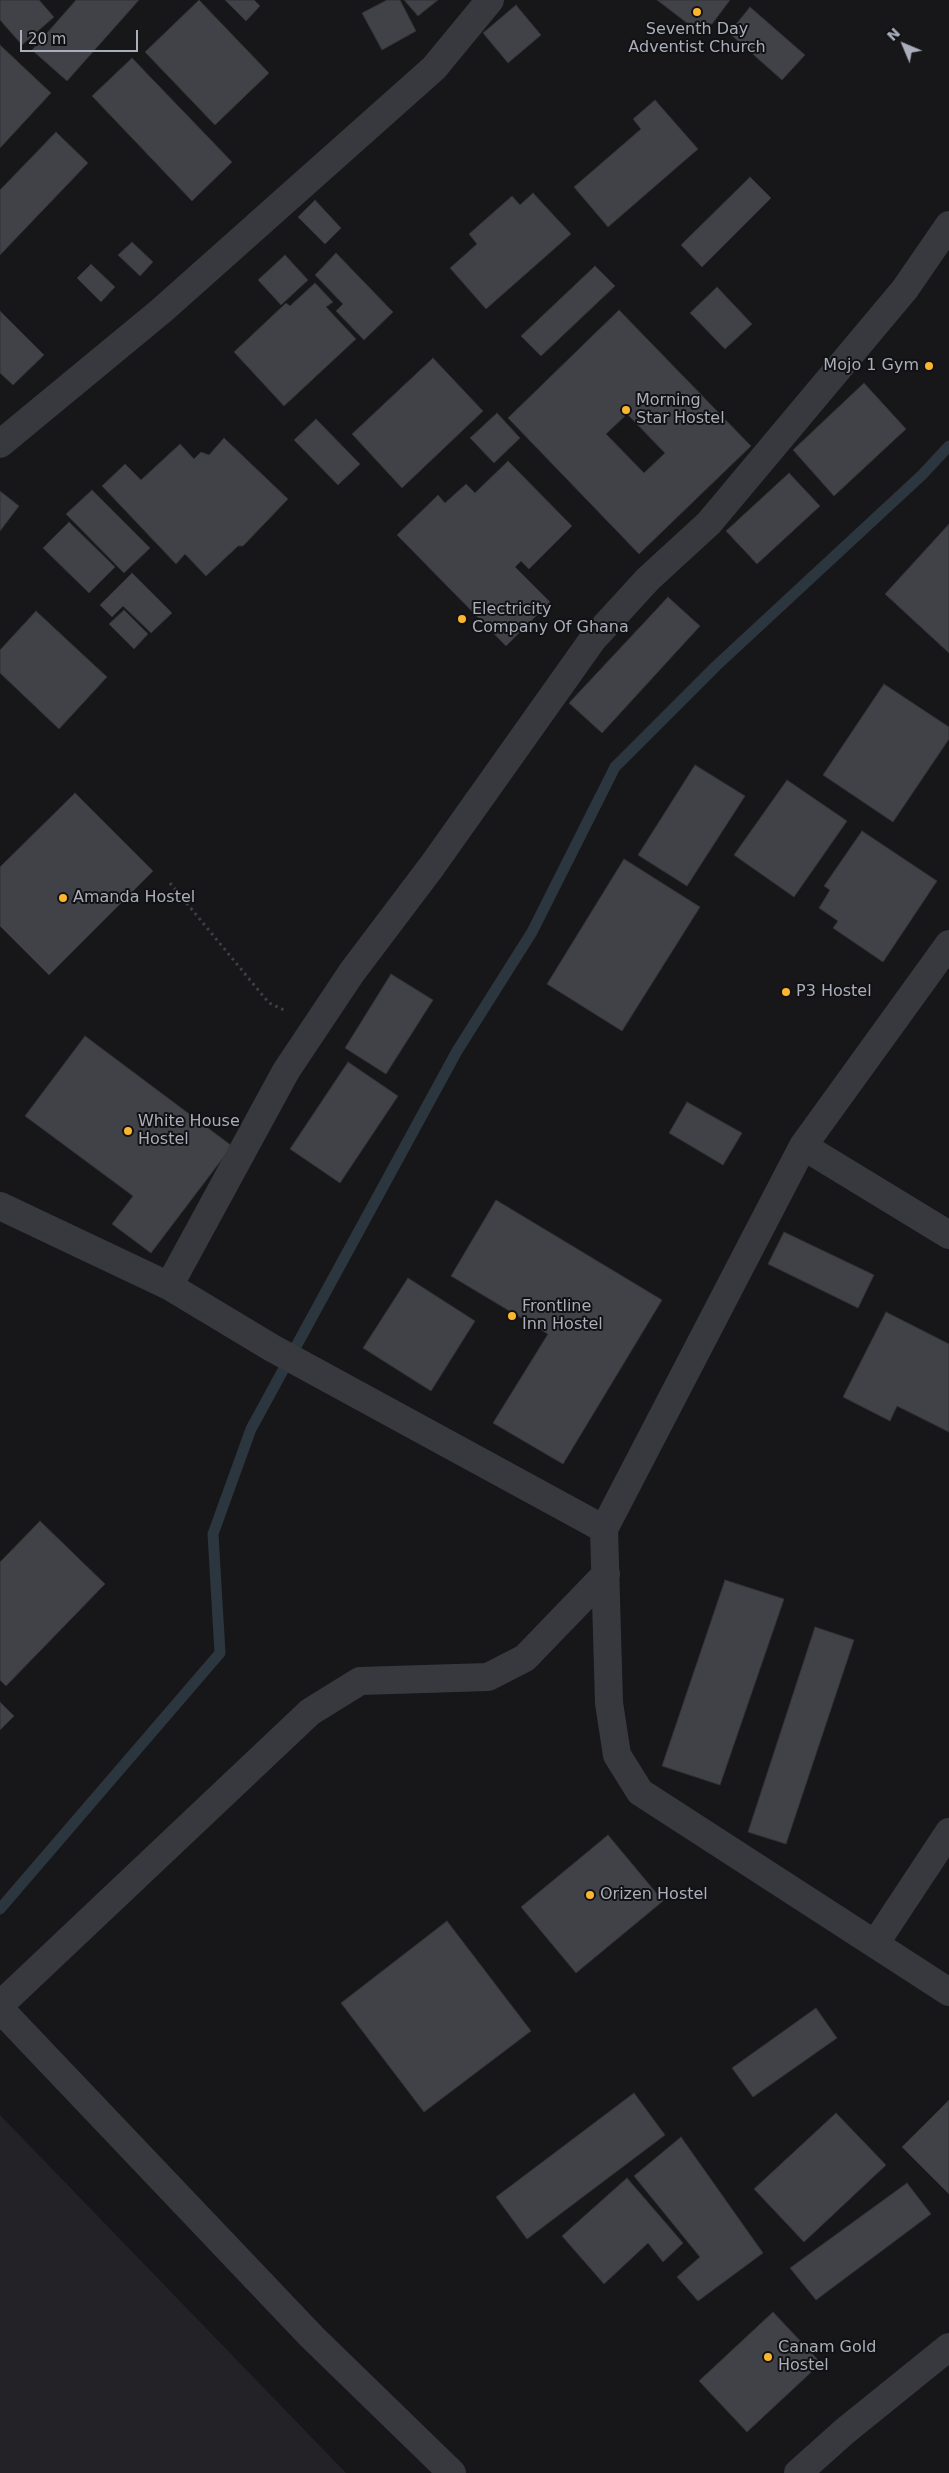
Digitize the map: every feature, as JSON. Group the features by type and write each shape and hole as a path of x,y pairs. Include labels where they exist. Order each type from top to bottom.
{"street":[{"path":"0,444 161,311 434,68 490,0"},
{"path":"169,1286 286,1071 352,972 438,858 593,639 648,579 715,516 904,289 949,225"},
{"path":"949,944 803,1146 604,1528 609,1703 617,1755 640,1792 949,1992"},
{"path":"803,1146 949,1235"},
{"path":"0,1206 169,1286 313,1371 604,1528"},
{"path":"0,2005 310,1712 360,1681 488,1677 525,1658 606,1574"},
{"path":"875,1944 949,1832"},
{"path":"0,2009 312,2337 452,2473"},
{"path":"798,2473 845,2431 949,2347"}],"path":[{"path":"170,883 269,1003 316,1026"}],"shaded area":[{"path":"0,2115 346,2473 0,2473"}],"building":[{"path":"0,0 39,0 54,17 22,45 0,20"},
{"path":"76,0 139,0 67,81 32,50"},
{"path":"199,0 269,73 215,125 145,52"},
{"path":"225,0 254,0 260,6 246,21"},
{"path":"387,0 400,0 416,31 382,50 362,13"},
{"path":"404,0 438,0 418,16"},
{"name":"Seventh Day Adventist Church","path":"657,0 730,0 712,24 687,23"},
{"path":"516,5 541,35 508,63 483,33"},
{"path":"750,7 805,55 782,80 729,33"},
{"path":"0,45 51,93 0,148"},
{"path":"132,58 232,162 192,201 92,96"},
{"path":"655,100 698,149 608,227 574,187 641,129 633,119"},
{"path":"56,132 88,163 0,255 0,190"},
{"path":"750,177 771,198 702,267 681,245"},
{"path":"533,193 571,234 486,309 450,268 477,244 469,234 512,196 520,205"},
{"path":"315,200 341,228 325,244 298,217"},
{"path":"132,242 153,262 140,276 118,255"},
{"path":"336,253 393,312 364,340 336,311 343,304 315,275"},
{"path":"285,255 308,280 281,305 258,280"},
{"path":"91,264 115,287 101,302 77,278"},
{"path":"595,266 615,286 541,356 521,336"},
{"path":"315,283 333,302 326,307 356,339 284,406 234,352 286,303 290,306"},
{"path":"717,287 752,324 725,349 690,313"},
{"path":"619,310 751,446 639,554 508,418","holes":["627,414 665,453 644,473 606,434"]},
{"path":"0,311 44,355 13,385 0,373"},
{"path":"433,358 483,411 402,488 352,434"},
{"path":"864,383 906,429 834,496 793,450"},
{"path":"497,413 520,438 494,463 470,438"},
{"path":"316,419 360,464 338,485 294,440"},
{"path":"224,438 288,499 243,546 238,546 206,576 185,554 176,564 102,486 125,464 141,480 180,444 194,459 201,452 209,455"},
{"path":"508,461 572,526 529,569 521,561 515,567 550,602 506,646 397,535 438,495 445,503 466,484 475,493"},
{"path":"789,473 820,506 757,564 726,531"},
{"path":"92,490 150,548 124,573 66,514"},
{"path":"0,491 19,506 0,531"},
{"path":"69,522 115,567 89,593 43,548"},
{"path":"949,524 949,653 885,594"},
{"path":"132,573 172,613 151,633 123,606 112,617 100,605"},
{"path":"668,597 700,626 602,733 569,703"},
{"path":"124,610 148,634 134,649 109,624"},
{"path":"36,611 107,677 59,729 0,673 0,650"},
{"path":"884,684 949,727 949,739 893,822 823,775"},
{"path":"695,765 745,796 687,886 638,855"},
{"path":"787,780 847,821 794,897 734,855"},
{"name":"Amanda Hostel","path":"75,793 153,871 49,975 0,926 0,867"},
{"path":"862,831 937,881 883,962 833,928 838,921 819,908 830,890 824,886"},
{"path":"624,859 700,907 622,1031 547,984"},
{"path":"391,974 433,1000 386,1074 345,1048"},
{"name":"White House Hostel","path":"85,1036 232,1146 151,1253 112,1224 133,1196 25,1116"},
{"path":"348,1062 398,1096 340,1183 290,1149"},
{"path":"687,1102 742,1133 723,1165 669,1133"},
{"path":"496,1200 662,1300 563,1464 493,1423 548,1334 451,1276"},
{"path":"784,1232 874,1275 858,1308 768,1264"},
{"path":"408,1278 475,1321 431,1391 363,1348"},
{"path":"886,1312 949,1344 949,1432 897,1406 890,1421 843,1397"},
{"path":"40,1521 105,1584 6,1686 0,1680 0,1562"},
{"path":"725,1580 784,1599 720,1785 662,1766"},
{"path":"815,1627 854,1640 786,1844 748,1832"},
{"path":"0,1702 14,1716 0,1730"},
{"path":"608,1835 663,1901 576,1973 521,1907"},
{"path":"447,1921 531,2031 424,2112 341,2003"},
{"path":"816,2008 837,2038 753,2097 732,2068"},
{"path":"634,2093 665,2135 527,2239 496,2197"},
{"path":"949,2100 949,2194 902,2147"},
{"path":"836,2113 886,2165 804,2242 754,2189"},
{"path":"681,2137 763,2253 698,2301 677,2277 700,2257 634,2176"},
{"path":"627,2178 683,2243 663,2262 648,2243 604,2284 562,2236"},
{"path":"907,2183 931,2214 816,2300 790,2268"},
{"path":"773,2312 821,2363 747,2432 699,2381"}],"waterway":[{"path":"0,1909 220,1653 213,1534 251,1429 457,1051 532,932 615,767 716,666 922,475 949,446"}],"place":[{"name":"Seventh Day Adventist Church","path":"697,12"},
{"name":"Mojo 1 Gym","path":"929,366"},
{"name":"Morning Star Hostel","path":"626,410"},
{"name":"Electricity Company Of Ghana","path":"462,619"},
{"name":"Amanda Hostel","path":"63,898"},
{"name":"P3 Hostel","path":"786,992"},
{"name":"White House Hostel","path":"128,1131"},
{"name":"Frontline Inn Hostel","path":"512,1316"},
{"name":"Orizen Hostel","path":"590,1895"},
{"name":"Canam Gold Hostel","path":"768,2357"}]}
